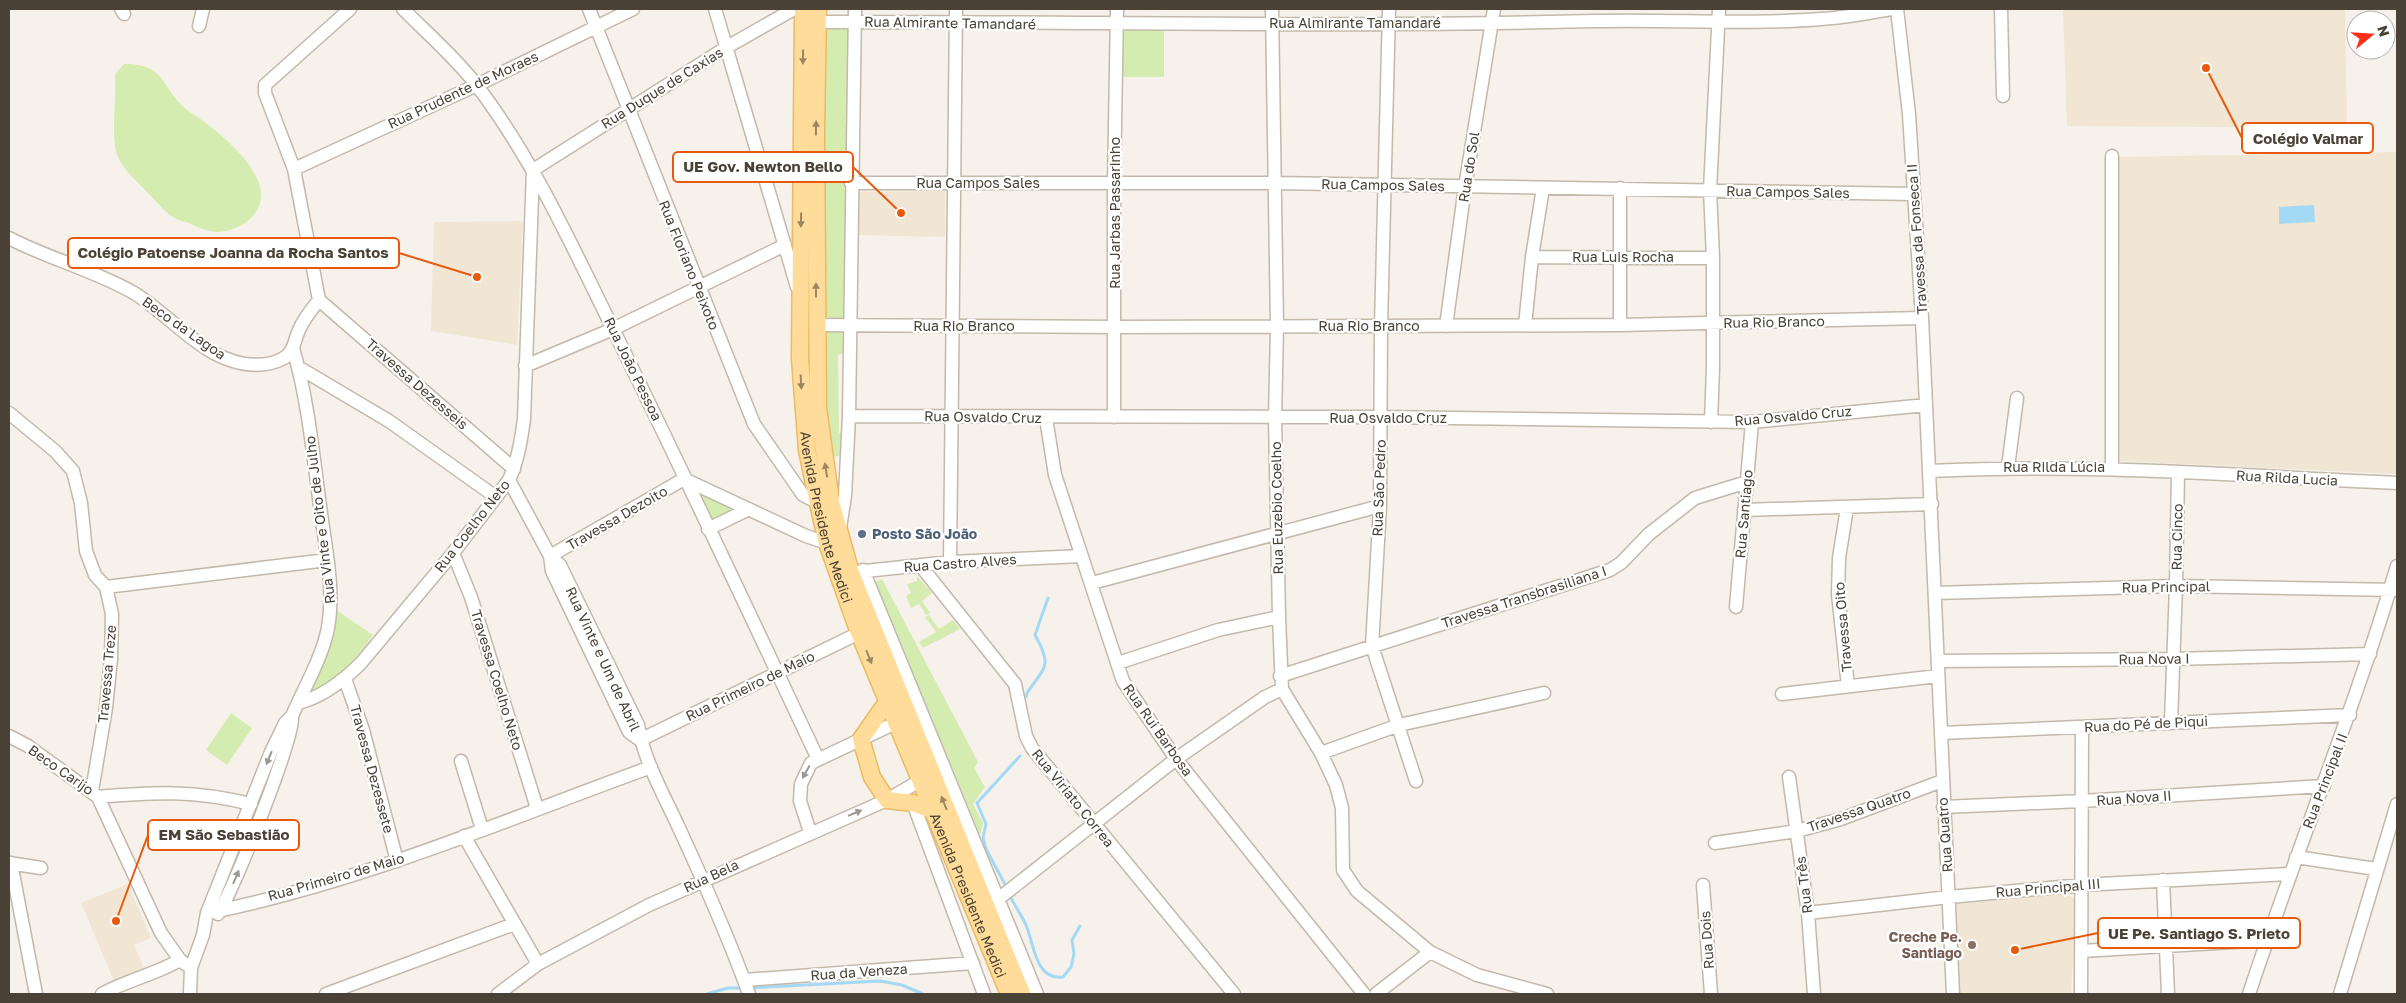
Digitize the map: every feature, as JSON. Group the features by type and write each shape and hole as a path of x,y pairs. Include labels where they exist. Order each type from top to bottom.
{"main road":[{"name":"Avenida Presidente Medici","path":"795,9 800,296 808,359 818,408 824,502 833,538 851,574 902,720 1022,994"},
{"name":"Avenida Presidente Medici","path":"808,359 816,325 818,16"},
{"name":"Avenida Presidente Medici","path":"851,574 860,632 887,702 902,720"},
{"path":"887,702 861,739 872,777 887,800 913,803 932,810"},
{"name":"Avenida Presidente Medici","path":"926,777 932,810 1009,994"}],"street":[{"path":"199,26 203,9"},
{"path":"293,348 299,328 319,300 294,169 265,93 265,85 267,81 350,9"},
{"name":"Rua João Pessoa","path":"403,9 477,85 533,170 650,402 684,479 818,759"},
{"name":"Rua Floriano Peixoto","path":"589,9 697,286 754,424 803,495 824,502"},
{"name":"Rua Prudente de Moraes","path":"294,169 477,85 632,9"},
{"path":"715,9 800,296"},
{"name":"Rua Duque de Caxias","path":"533,170 727,47 795,9"},
{"name":"Avenida Presidente Medici","path":"833,538 845,496 849,416 855,9"},
{"path":"950,562 950,416 956,9"},
{"name":"Rua Jarbas Passarinho","path":"1114,417 1114,184 1117,9"},
{"name":"Rua Euzebio Coelho","path":"1272,9 1277,327 1275,418 1281,683 1321,754 1336,785 1342,808 1343,870 1356,891 1430,952 1477,975 1547,994"},
{"name":"Rua São Pedro","path":"1389,9 1381,326 1380,506 1372,646 1416,781"},
{"name":"Rua do Sol","path":"1446,326 1465,187 1494,9"},
{"path":"1711,422 1713,258 1710,190 1719,9"},
{"name":"Rua Almirante Tamandaré","path":"818,16 855,22 956,24 1492,24 1614,20 1719,23 1822,19 1890,9"},
{"name":"Travessa da Fonseca II","path":"1897,9 1909,114 1930,471"},
{"path":"2001,9 2004,96"},
{"path":"2112,156 2114,350 2112,468"},
{"name":"Rua Coelho Neto","path":"298,702 311,700 345,679 361,663 453,553 496,497 511,474 520,451 524,419 533,170"},
{"name":"Rua Campos Sales","path":"851,183 1275,183 1914,194"},
{"path":"1525,325 1532,257 1543,188"},
{"path":"1620,188 1622,258 1620,325"},
{"name":"Beco da Lagoa","path":"9,238 101,276 134,294 214,353 230,360 248,364 273,363 287,357 293,348"},
{"path":"525,366 613,329 697,286 785,245"},
{"name":"Rua Luis Rocha","path":"1532,257 1713,258"},
{"name":"Travessa Dezesseis","path":"319,300 511,474"},
{"name":"Rua Rio Branco","path":"816,325 1115,327 1620,325 1922,318"},
{"name":"Rua Vinte e Oito de Julho","path":"190,994 191,968 203,935 207,913 279,735 292,716 319,657 328,629 331,601 327,560 309,427 293,348"},
{"path":"298,366 389,421 496,497"},
{"path":"2008,467 2017,398"},
{"name":"Rua Osvaldo Cruz","path":"849,416 1046,418 1381,417 1752,422 1926,405"},
{"name":"Travessa Treze","path":"9,413 55,451 74,471 81,503 86,551 95,576 106,587 112,614 110,660 95,794"},
{"name":"Rua Rui Barbosa","path":"1046,418 1056,475 1123,681 1176,759 1364,994"},
{"name":"Rua Santiago","path":"1736,607 1752,422"},
{"name":"Rua Rilda Lúcia","path":"1930,471 2008,467 2112,468 2178,473"},
{"name":"Rua Quatro","path":"1930,471 1943,807 1950,896 1953,994"},
{"name":"Rua Rilda Lucia","path":"2178,473 2397,483"},
{"name":"Rua Cinco","path":"2171,722 2178,473"},
{"name":"Rua Vinte e Um de Abril","path":"511,474 550,556 552,571 602,678 629,732 640,740 703,880 749,994"},
{"path":"684,479 806,536 833,538"},
{"name":"Travessa Dezoito","path":"550,556 684,479"},
{"name":"Travessa Transbrasiliana I","path":"997,900 1176,759 1265,697 1281,683 1372,646 1610,570 1621,564 1649,534 1695,498 1747,482"},
{"path":"1744,510 1932,504"},
{"path":"1092,583 1380,506"},
{"name":"Travessa Oito","path":"1847,508 1839,558 1838,594 1848,686"},
{"path":"708,529 749,509"},
{"name":"Travessa Coelho Neto","path":"453,553 471,597 537,808"},
{"name":"Rua Castro Alves","path":"851,574 950,562 1082,556"},
{"path":"106,587 327,560"},
{"name":"Rua Viriato Correa","path":"920,565 1015,684 1026,736 1032,748 1092,824 1234,994"},
{"name":"Rua Principal II","path":"2249,994 2289,874 2324,786 2394,590 2397,566"},
{"path":"851,574 997,900 1036,994"},
{"name":"Rua Principal","path":"1935,593 2176,586 2394,590"},
{"path":"1118,663 1218,630 1279,617"},
{"name":"Rua Primeiro de Maio","path":"640,740 860,632"},
{"name":"Rua Nova I","path":"1938,661 2173,659 2370,654"},
{"path":"1782,694 1938,676"},
{"name":"Travessa Dezessete","path":"345,679 363,730 397,861"},
{"path":"1321,754 1398,725 1544,693"},
{"name":"Rua do Pé de Piqui","path":"1941,734 2350,715"},
{"name":"Rua Vinte e Oito de Julho","path":"203,935 220,910 254,832 287,745 292,726 292,716"},
{"path":"810,832 800,802 800,784 811,764 902,720"},
{"path":"2081,994 2082,728"},
{"name":"Beco Carijo","path":"9,736 28,746 95,794 161,933 180,960 191,968"},
{"path":"461,762 482,829"},
{"name":"Rua Primeiro de Maio","path":"207,913 397,861 651,766"},
{"name":"Rua Bela","path":"498,994 538,964 703,880 887,800 926,777"},
{"name":"Rua Três","path":"1789,777 1808,913 1814,994"},
{"name":"Travessa Quatro","path":"1715,843 1797,830 1841,819 1942,781"},
{"name":"Rua Nova II","path":"1943,807 2082,801 2324,786"},
{"path":"95,794 187,792 218,796 251,804"},
{"name":"Avenida Presidente Medici","path":"913,803 984,994"},
{"path":"2340,994 2397,804"},
{"path":"464,836 538,964"},
{"path":"2296,857 2376,869"},
{"path":"36,994 10,863 41,868"},
{"name":"Rua Principal III","path":"1808,913 1950,896 2082,885 2289,874"},
{"path":"2162,880 2168,994"},
{"name":"Rua Dois","path":"1703,885 1711,994"},
{"path":"326,994 514,924"},
{"path":"2082,951 2267,940"},
{"path":"1376,994 1430,952"},
{"path":"102,994 117,986 158,972 180,960"},
{"name":"Rua da Veneza","path":"744,980 973,963"}],"shaded area":[{"path":"2063,9 2345,9 2347,128 2067,126"},
{"path":"2397,152 2397,474 2120,461 2119,157"},
{"path":"945,191 945,237 858,235 859,192"},
{"path":"523,221 517,345 431,331 434,222"},
{"path":"128,884 151,938 134,945 144,968 114,981 81,903"},
{"path":"2066,893 2076,900 2071,994 1958,994 1956,906 1958,904"}],"green space":[{"path":"823,27 850,28 844,318 820,317"},
{"path":"1122,28 1164,28 1164,77 1122,77"},
{"path":"124,64 139,65 157,73 181,104 223,137 245,160 254,172 261,197 256,212 250,219 236,228 218,232 205,230 175,218 162,208 123,167 116,149 114,128 115,74"},
{"path":"827,330 845,331 845,353 838,355 839,433 843,433 844,455 827,458 821,332"},
{"path":"700,491 738,509 711,523"},
{"path":"917,576 932,593 922,601 930,613 926,615 919,604 911,608 906,596 911,593 907,584 917,581"},
{"path":"882,579 978,762 974,768 985,787 973,804 983,823 980,835 875,582"},
{"path":"336,610 373,635 361,652 345,669 327,684 308,693 329,641"},
{"path":"929,615 939,629 953,620 960,629 923,648 919,642 936,632 925,617"},
{"path":"231,713 252,728 227,765 206,750"}],"water":[{"path":"2314,205 2315,222 2279,224 2279,207"}],"waterway":[{"path":"1026,697 1044,666 1044,654 1035,635 1048,598"},
{"path":"1007,888 986,849 983,838 986,824 977,803 1020,756"},
{"path":"1009,894 1026,925 1041,967 1054,977 1063,977 1071,967 1074,954 1072,940 1080,926"},
{"path":"750,988 880,981 902,985 923,994"},
{"path":"707,994 728,988 743,988"}],"place":[{"name":"Colégio Valmar","path":"2206,68"},
{"name":"UE Gov. Newton Bello","path":"901,213"},
{"name":"Colégio Patoense Joanna da Rocha Santos","path":"477,277"},
{"name":"Posto São João","path":"862,534"},
{"name":"EM São Sebastião","path":"116,921"},
{"name":"Creche Pe. Santiago","path":"1972,945"},
{"name":"UE Pe. Santiago S. Prieto","path":"2015,950"}]}
